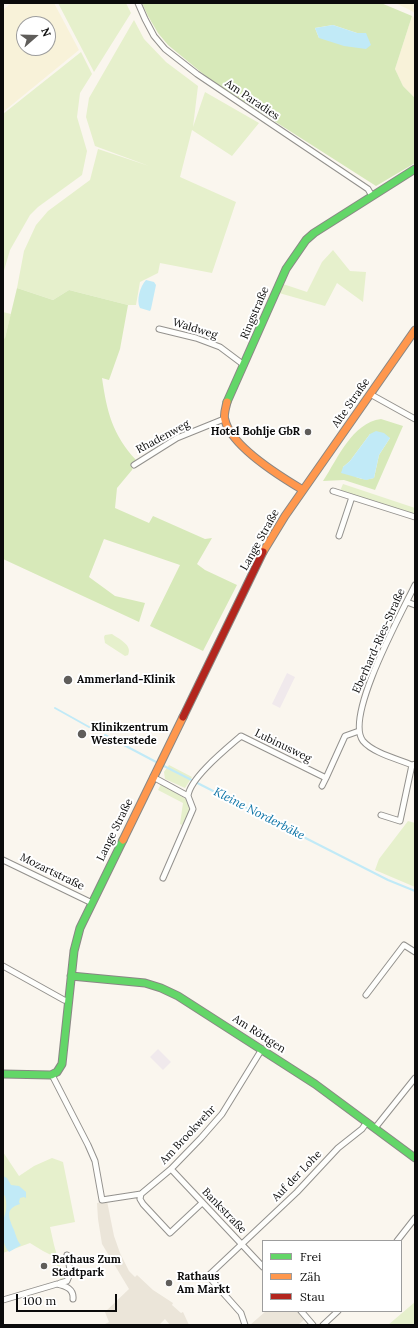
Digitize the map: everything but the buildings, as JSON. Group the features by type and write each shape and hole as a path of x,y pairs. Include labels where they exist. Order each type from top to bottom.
{"street":[{"name":"Am Paradies","path":"138,3 154,36 165,49 197,74 368,189 372,196"},
{"name":"Ringstraße","path":"224,419 228,399 286,269 306,240 314,233 415,169"},
{"name":"Waldweg","path":"159,328 196,338 220,347 244,365"},
{"name":"Alte Straße","path":"304,489 415,330"},
{"path":"370,394 415,419"},
{"path":"224,419 231,434 246,450 273,470 304,489"},
{"name":"Rhadenweg","path":"134,465 177,438 224,419"},
{"name":"Lange Straße","path":"52,1075 57,1072 62,1064 71,976 78,934 92,902 267,545 304,489"},
{"path":"333,491 415,517"},
{"path":"339,536 352,497"},
{"name":"Eberhard-Ries-Straße","path":"359,731 360,715 365,694 389,637 415,585"},
{"path":"407,602 415,606"},
{"path":"322,786 345,736 359,731 363,741 373,750 414,764 400,821 381,815"},
{"name":"Lubinusweg","path":"188,796 188,790 199,776 240,736 326,778"},
{"path":"154,775 188,796 193,809 163,878"},
{"name":"Mozartstraße","path":"3,860 92,902"},
{"path":"366,995 404,945 415,952"},
{"path":"3,966 64,1000 69,1001"},
{"name":"Am Röttgen","path":"71,976 145,983 161,988 178,996 315,1084 415,1158"},
{"name":"Am Brookwehr","path":"141,1194 171,1169 222,1114 262,1049"},
{"path":"3,1074 52,1075 88,1144 95,1161 102,1200 141,1194 140,1200 170,1233 202,1203"},
{"path":"375,1128 415,1078"},
{"name":"Auf der Lohe","path":"245,1325 238,1309 208,1276 297,1192 338,1148 362,1129 367,1122"},
{"name":"Bankstraße","path":"171,1169 262,1266"},
{"path":"398,1240 415,1218"},
{"path":"3,1300 67,1281 70,1276 70,1270 67,1255"},
{"path":"57,1284 65,1286 71,1290 73,1299"},
{"path":"302,1312 312,1325"},
{"path":"323,1325 337,1312"}],"shaded area":[{"path":"11,3 54,3 79,50 3,112 3,10"},
{"path":"395,3 415,3 415,13 408,9"},
{"path":"412,16 415,18 415,98 403,86 395,69"},
{"path":"287,673 295,677 280,708 272,704"},
{"path":"158,1049 171,1062 163,1070 150,1057"},
{"path":"107,1201 114,1236 129,1271 135,1277 137,1275 153,1290 173,1303 172,1305 181,1313 183,1312 189,1325 170,1325 165,1319 159,1325 103,1325 109,1322 105,1312 129,1289 102,1244 97,1203"},
{"path":"265,1312 298,1312 305,1319 298,1325 250,1325"}],"green space":[{"path":"58,3 126,3 131,13 94,72"},
{"path":"142,3 381,3 412,16 395,69 403,86 415,98 415,163 376,186 213,82 168,45 158,33","holes":["333,25 357,33 366,33 319,38 315,28"]},
{"path":"134,20 144,39 166,62 198,86 193,127 205,92 259,123 232,156 192,130 180,177 236,202 212,273 160,263 158,273 140,282 136,305 128,305 69,290 53,300 17,288 24,251 36,225 48,211 90,180 98,149 149,166 95,146 86,117 89,98"},
{"path":"81,52 92,74 80,93 77,117 87,151 82,175 38,207 30,215 10,250 3,274 3,114"},
{"path":"333,250 350,271 366,272 363,302 337,283 325,306 279,293 283,284 307,292 322,262"},
{"path":"17,288 53,300 69,290 128,305 120,349 109,380 102,378 106,402 116,432 136,460 132,470 117,488 115,508 149,523 153,516 205,539 212,538 197,564 205,570 237,585 203,651 150,626 180,565 104,539 89,577 115,596 145,603 139,622 3,559 3,339 5,338"},
{"path":"3,312 11,314 5,338 3,339"},
{"path":"381,419 403,426 375,490 344,480 323,481 340,452 354,434 371,422","holes":["370,434 390,438 379,455 374,478 360,479 343,467 350,461"]},
{"path":"343,484 415,508 415,514 340,491"},
{"path":"112,634 127,645 129,648 128,655 125,656 105,643 105,635"},
{"path":"169,765 192,777 185,788 165,779 164,772"},
{"path":"161,784 186,799 190,810 182,825 180,824 183,803 158,790"},
{"path":"408,821 415,823 415,887 375,870 379,859"},
{"path":"3,1152 19,1176 34,1166 52,1158 63,1162 75,1222 50,1227 64,1280 61,1281 56,1261 53,1256 30,1243 3,1253"},
{"path":"415,1302 415,1325 388,1325"}],"water":[{"path":"333,25 357,33 366,33 371,45 366,49 344,46 319,38 315,28"},
{"path":"146,280 154,282 156,285 150,311 140,308 138,302 140,290"},
{"path":"376,431 384,433 390,438 379,455 374,478 366,480 341,473 343,467 350,461 370,434"},
{"path":"3,1176 7,1178 11,1185 19,1186 26,1192 26,1198 20,1198 20,1204 12,1208 9,1214 9,1218 21,1245 9,1252 6,1248 3,1237 3,1220 6,1205 5,1196 3,1194"}],"waterway":[{"name":"Kleine Norderbäke","path":"55,708 89,727"},
{"name":"Kleine Norderbäke","path":"105,735 158,763"},
{"name":"Kleine Norderbäke","path":"162,765 388,880 415,891"}],"traffic: fast":[{"path":"227,402 286,269 306,240 314,233 415,169"},
{"path":"3,1074 51,1075 57,1072 62,1064 74,951 80,928 123,840"},
{"path":"71,976 145,983 161,988 178,996 315,1084 415,1158"}],"traffic: slow":[{"path":"263,552 285,516 415,330"},
{"path":"227,402 224,418 229,430 237,440 258,460 303,490"},
{"path":"123,840 183,717"}],"traffic: jam":[{"path":"183,717 263,552"}],"place":[{"name":"Hotel Bohlje GbR","path":"308,432"},
{"name":"Ammerland-Klinik","path":"68,680"},
{"name":"Klinikzentrum Westerstede","path":"82,734"},
{"name":"Rathaus Zum Stadtpark","path":"44,1266"},
{"name":"Rathaus Am Markt","path":"169,1283"}]}
